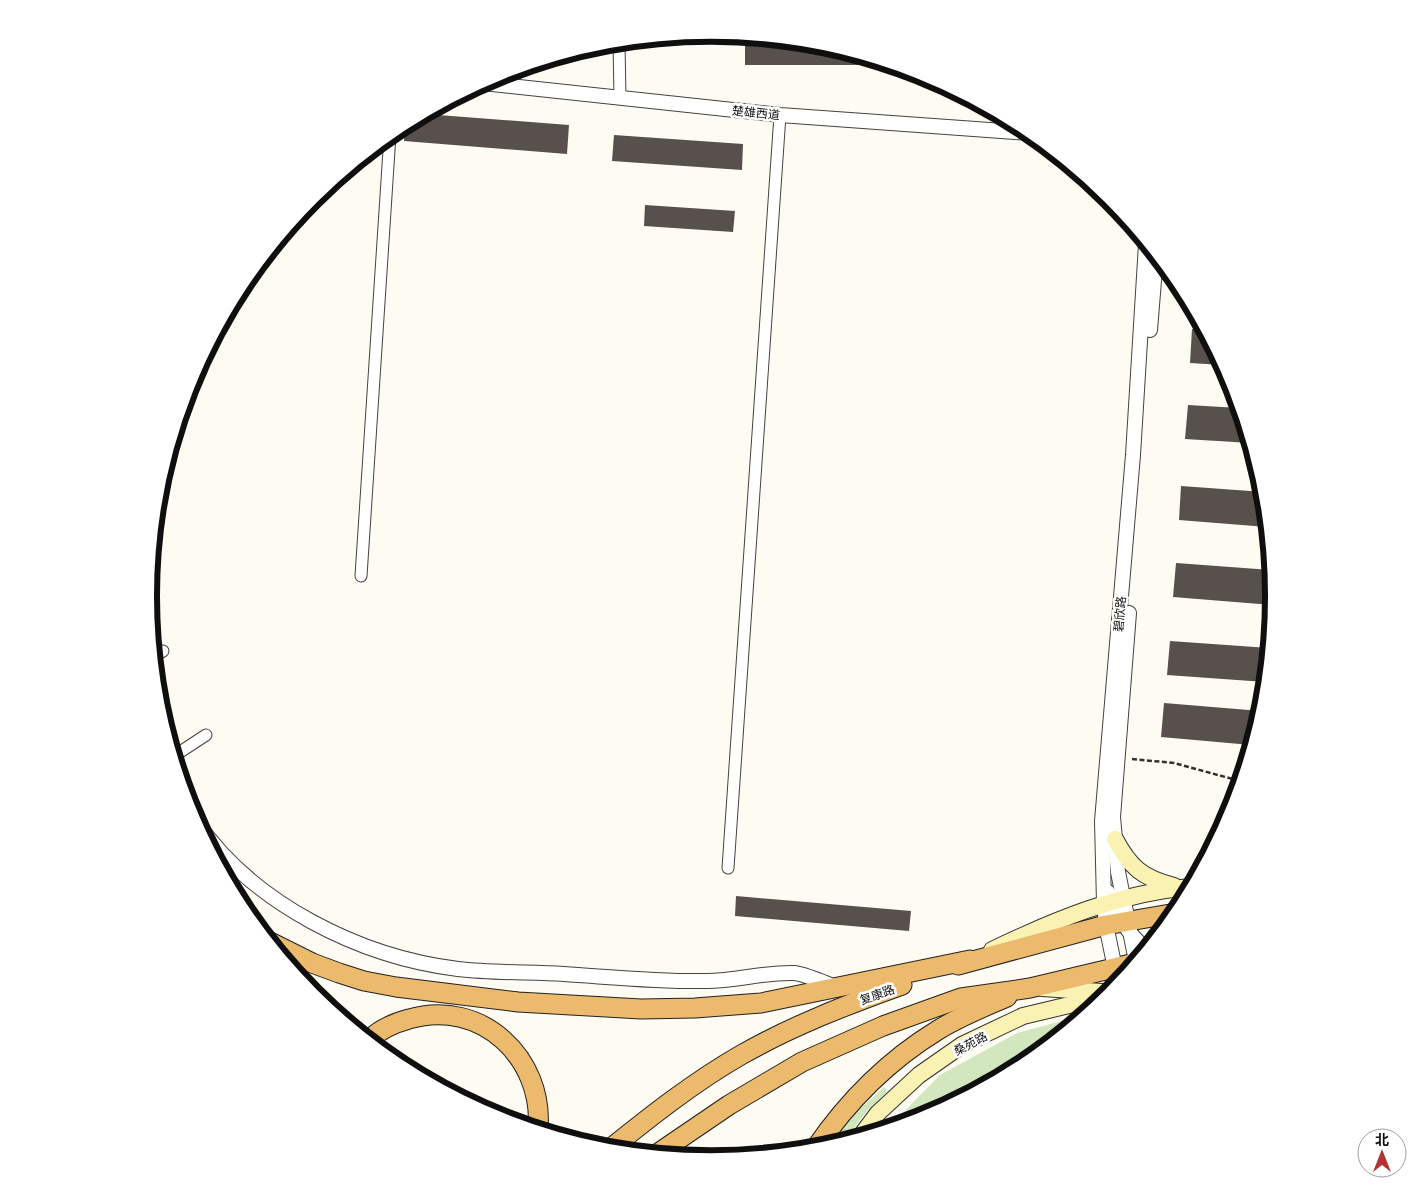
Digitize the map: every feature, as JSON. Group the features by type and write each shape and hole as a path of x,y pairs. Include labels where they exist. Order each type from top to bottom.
{"highway":[{"name":"复康路","path":"619,1143 706,1077 740,1056 776,1037 845,1006 970,960 1164,916"},
{"path":"283,948 312,963 364,981 428,992 527,1003 641,1009 695,1008 761,1003 970,960"},
{"path":"666,1148 729,1105 802,1062 874,1030 962,998 1115,975"},
{"path":"822,1139 847,1106 865,1088 922,1040 967,1014 1030,988"},
{"path":"374,1036 388,1027 419,1016 439,1014 478,1023 507,1043 519,1056 535,1088 538,1105 538,1123"}],"main road":[{"path":"1114,839 1128,860 1145,876 1155,881 1183,886"},
{"path":"970,960 1026,934 1113,901 1149,892 1182,887"},
{"path":"1030,988 1099,991"},
{"name":"桑苑路","path":"867,1128 878,1113 919,1074 962,1045 1023,1016 1090,1000"}],"street":[{"path":"619,50 620,98"},
{"name":"楚雄西道","path":"498,86 780,115 1012,132"},
{"path":"728,868 780,115"},
{"path":"361,576 389,146"},
{"name":"碧欣路","path":"1133,955 1103,877 1102,821 1133,455 1145,252"},
{"name":"碧欣路","path":"1116,974 1122,926 1113,901 1118,872 1113,817 1155,265"},
{"path":"180,752 206,735"},
{"path":"217,848 230,864 267,894 324,929 394,956 458,968 654,980 708,981 795,973 840,988"},
{"path":"1122,926 1142,945"}],"path":[{"path":"1118,758 1174,763 1234,779"}],"green space":[{"path":"1068,1019 1019,1057 988,1076 956,1093 898,1117 940,1075 1017,1033"},
{"path":"884,1087 887,1090 850,1133 835,1136 851,1117"}],"building":[{"path":"745,44 783,47 819,53 867,65 745,65"},
{"path":"438,115 569,125 567,154 404,141 404,135"},
{"path":"614,135 743,144 742,170 612,161"},
{"path":"645,205 735,211 733,232 644,226"},
{"path":"1192,329 1196,329 1214,365 1190,363"},
{"path":"1188,405 1232,408 1243,443 1185,439"},
{"path":"1181,486 1255,491 1260,526 1179,520"},
{"path":"1176,563 1264,570 1265,604 1173,597"},
{"path":"1170,641 1262,648 1258,681 1167,675"},
{"path":"1164,703 1253,710 1245,744 1161,737"},
{"path":"736,896 911,911 909,931 735,916"}]}
